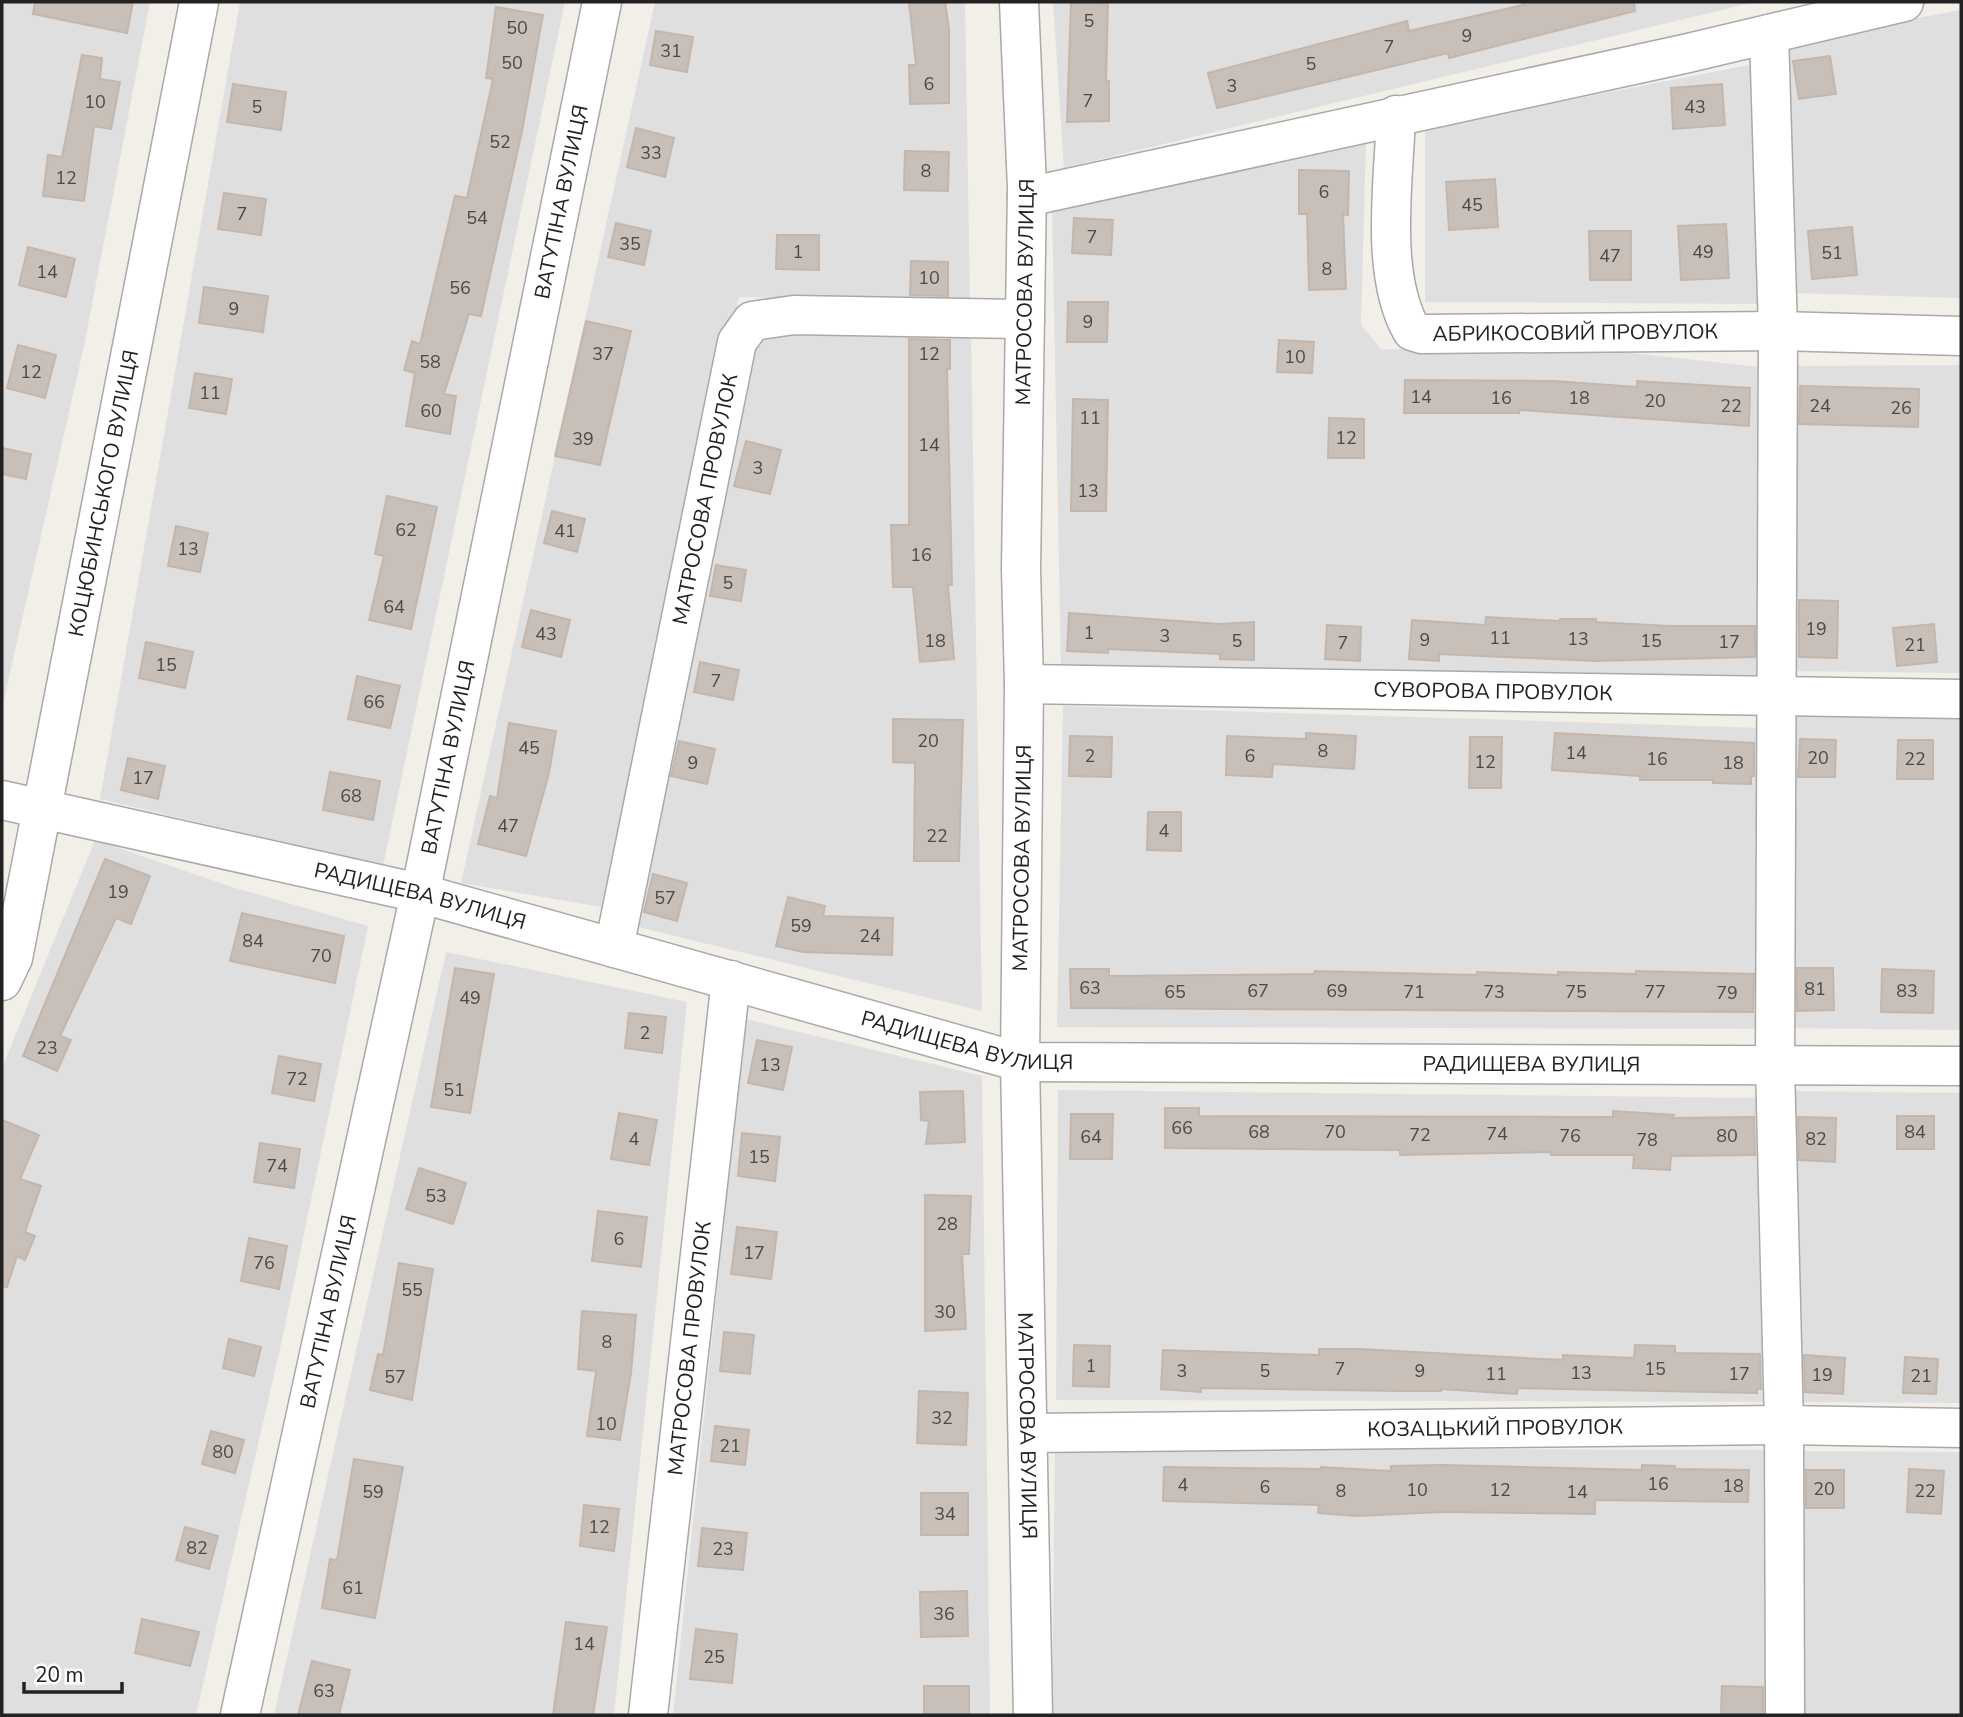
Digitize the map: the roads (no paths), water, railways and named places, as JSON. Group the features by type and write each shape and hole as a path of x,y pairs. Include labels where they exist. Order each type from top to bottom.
{"street":[{"name":"КОЦЮБИНСЬКОГО ВУЛИЦЯ","path":"2,982 13,958 43,810 199,2"},
{"name":"ВАТУТІНА ВУЛИЦЯ","path":"240,1715 419,893 602,2"},
{"name":"МАТРОСОВА ВУЛИЦЯ","path":"1019,2 1027,197 1021,569 1024,684 1020,1062 1033,1715"},
{"path":"1027,197 1904,2"},
{"path":"1769,34 1778,331 1775,1065 1784,1426 1785,1715"},
{"name":"АБРИКОСОВИЙ ПРОВУЛОК","path":"1396,115 1391,273 1400,311 1412,331 1422,334 1778,331 1961,335"},
{"name":"МАТРОСОВА ПРОВУЛОК","path":"614,948 737,342 752,321 793,315 1025,319"},
{"name":"СУВОРОВА ПРОВУЛОК","path":"1024,684 1961,699"},
{"name":"РАДИЩЕВА ВУЛИЦЯ","path":"2,800 419,893 1020,1062 1961,1066"},
{"name":"МАТРОСОВА ПРОВУЛОК","path":"648,1715 731,980"},
{"name":"КОЗАЦЬКИЙ ПРОВУЛОК","path":"1028,1433 1784,1426 1961,1429"}]}
